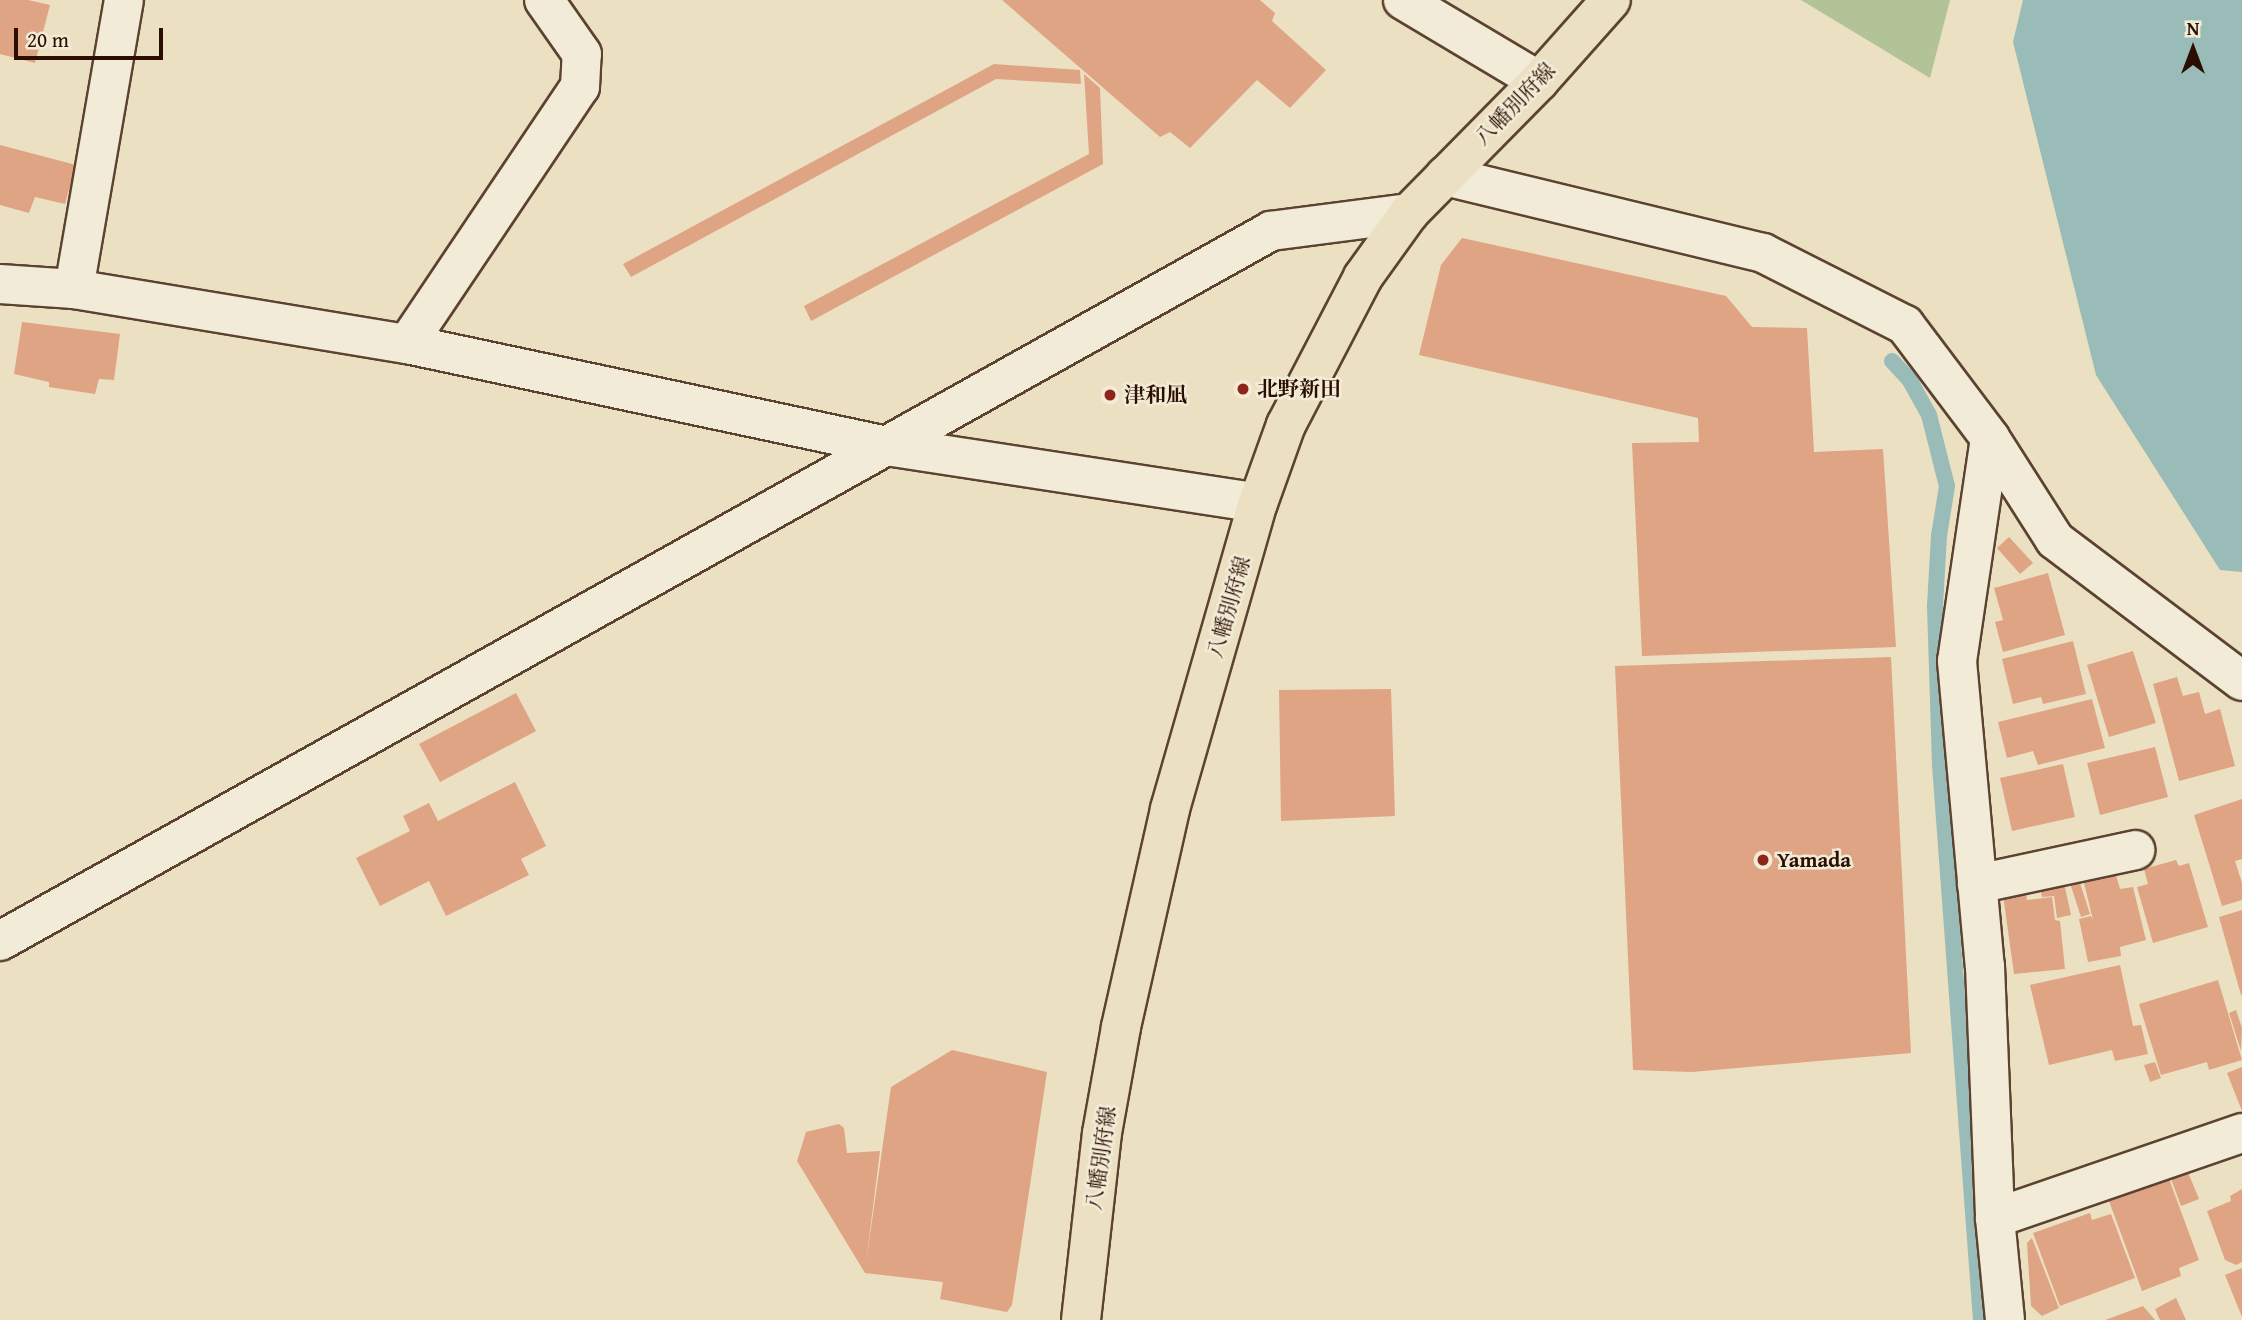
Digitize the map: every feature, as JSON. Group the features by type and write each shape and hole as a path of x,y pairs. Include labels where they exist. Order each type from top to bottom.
{"main road":[{"name":"八幡別府線","path":"1081,1320 1102,1133 1121,1027 1171,809 1258,503 1286,425 1363,277 1409,213 1539,81 1611,0"}],"street":[{"path":"74,289 124,0"},
{"path":"407,344 580,87 582,54 544,0"},
{"path":"1403,0 1539,81"},
{"path":"1445,176 1763,253 1905,325 1990,438 2055,540 2242,681"},
{"path":"0,941 1271,231 1409,213"},
{"path":"0,284 74,289 407,344 887,446 1258,503"},
{"path":"1990,438 1957,661 1985,966 1995,1218 2005,1320"},
{"path":"1977,884 2135,850"},
{"path":"1995,1218 2242,1133"}],"green space":[{"path":"1801,0 1950,0 1930,78"}],"water":[{"path":"2023,0 2242,0 2242,572 2220,570 2096,375 2013,42"}],"building":[{"path":"0,0 28,0 50,5 35,63 0,54"},
{"path":"1002,0 1260,0 1275,13 1272,21 1326,70 1290,108 1257,80 1190,148 1170,132 1160,137"},
{"path":"994,64 1080,70 1081,84 996,79 631,277 623,264"},
{"path":"1084,74 1100,88 1103,164 811,321 804,306 1089,154"},
{"path":"0,145 76,165 65,204 35,197 29,213 0,205"},
{"path":"1462,238 1726,296 1752,327 1807,328 1814,452 1883,449 1896,647 1642,656 1632,443 1699,442 1698,418 1419,355 1441,265"},
{"path":"22,322 120,334 114,380 99,379 95,394 49,387 49,382 14,374"},
{"path":"2009,537 2033,563 2020,574 1997,548"},
{"path":"2048,573 2065,635 2003,652 1995,622 2003,620 1994,588"},
{"path":"2073,641 2086,694 2043,704 2041,697 2013,704 2002,659"},
{"path":"2133,651 2156,723 2109,737 2087,665"},
{"name":"Yamada","path":"1891,657 1911,1053 1692,1072 1633,1070 1615,666"},
{"path":"2177,677 2183,696 2199,692 2205,714 2220,709 2235,766 2179,781 2153,684"},
{"path":"1391,689 1395,816 1281,821 1279,690"},
{"path":"516,693 536,731 440,782 419,744"},
{"path":"2092,699 2105,748 2038,765 2033,751 2007,758 1998,722"},
{"path":"2155,747 2168,797 2100,815 2087,763"},
{"path":"2063,764 2075,817 2012,831 2000,778"},
{"path":"515,782 546,846 521,859 529,875 446,916 429,881 380,906 356,858 410,831 403,816 429,803 438,821"},
{"path":"2242,799 2242,859 2235,861 2242,883 2242,900 2222,906 2194,815"},
{"path":"2176,860 2179,866 2189,863 2208,927 2153,943 2137,887 2148,884 2144,869"},
{"path":"2116,875 2120,889 2133,887 2146,940 2120,947 2121,956 2088,962 2079,919 2091,916 2093,920 2084,883"},
{"path":"2079,880 2090,914 2081,917 2070,883"},
{"path":"2064,883 2071,915 2057,918 2054,896 2042,897 2040,888"},
{"path":"2026,892 2027,900 2052,897 2055,920 2060,921 2065,969 2014,974 2003,895"},
{"path":"2242,910 2242,995 2241,995 2219,917"},
{"path":"2120,965 2133,1026 2141,1025 2148,1054 2115,1061 2112,1050 2049,1065 2030,985"},
{"path":"2218,980 2242,1060 2209,1070 2207,1062 2161,1075 2139,1004"},
{"path":"2236,1010 2242,1028 2241,1051 2229,1013"},
{"path":"952,1050 1047,1072 1012,1305 1007,1312 940,1299 943,1282 865,1273 797,1161 806,1132 839,1124 844,1128 847,1153 880,1151 866,1263 891,1087"},
{"path":"2155,1062 2161,1078 2150,1082 2144,1065"},
{"path":"2242,1067 2242,1111 2227,1073"},
{"path":"2187,1170 2199,1199 2181,1206 2170,1176"},
{"path":"2169,1179 2199,1260 2179,1268 2181,1276 2142,1291 2109,1201"},
{"path":"2242,1189 2242,1262 2236,1265 2225,1260 2207,1211 2231,1201 2230,1196"},
{"path":"2090,1213 2092,1220 2111,1214 2135,1278 2060,1306 2033,1233"},
{"path":"2032,1238 2059,1308 2042,1316 2031,1306 2027,1243"},
{"path":"2242,1268 2242,1317 2225,1275"},
{"path":"2176,1298 2186,1320 2160,1320 2155,1309"},
{"path":"2143,1306 2155,1320 2105,1320"}],"waterway":[{"path":"1892,361 1909,379 1929,415 1947,486 1939,536 1935,606 1940,765 1981,1320"}],"place":[{"name":"北野新田","path":"1243,389"},
{"name":"津和凪","path":"1110,395"},
{"name":"Yamada","path":"1763,860"}]}
